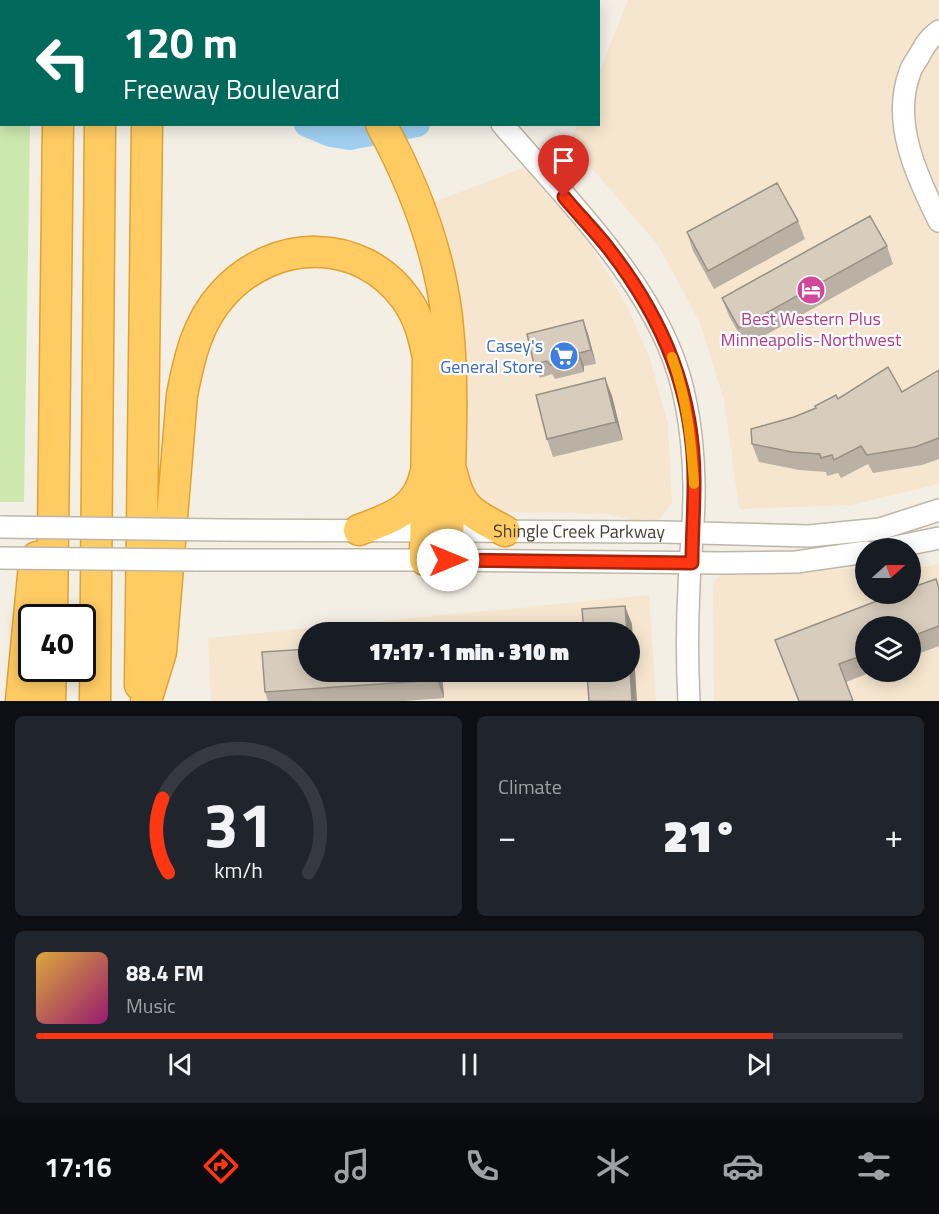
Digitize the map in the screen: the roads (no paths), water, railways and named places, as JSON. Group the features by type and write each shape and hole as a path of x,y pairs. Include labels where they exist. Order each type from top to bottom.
{"highway":[{"path":"382,126 403,164 425,220 443,295 450,373 439,461 436,545"},
{"path":"94,701 100,127"},
{"path":"140,701 147,127"},
{"path":"52,604 58,128"},
{"path":"146,701 161,652 182,395 196,339 207,316 223,293 246,273 277,258 320,251 349,257 387,278 406,299 414,311 425,339 439,461 463,504 478,516 505,531"},
{"path":"359,530 387,520 413,502 439,461"},
{"path":"21,701 34,565 53,518"},
{"path":"50,701 51,682"}],"street":[{"path":"939,31 930,37 910,70 904,92 903,110 908,144 917,177 939,221"},
{"path":"504,126 609,249 635,285 669,347 683,389 689,419 694,484 692,563 688,607 689,701"},
{"name":"Shingle Creek Parkway","path":"0,558 224,560 436,545 505,531 809,536 880,529 939,510"},
{"name":"Shingle Creek Parkway","path":"0,527 359,530 436,545 692,563 796,562 855,554"},
{"path":"921,542 939,538"}],"waterway":[{"path":"312,126 331,134 350,137 407,126"}],"place":[{"name":"Best Western Plus Minneapolis-Northwest","path":"811,290"},
{"name":"Casey's General Store","path":"564,356"}]}
